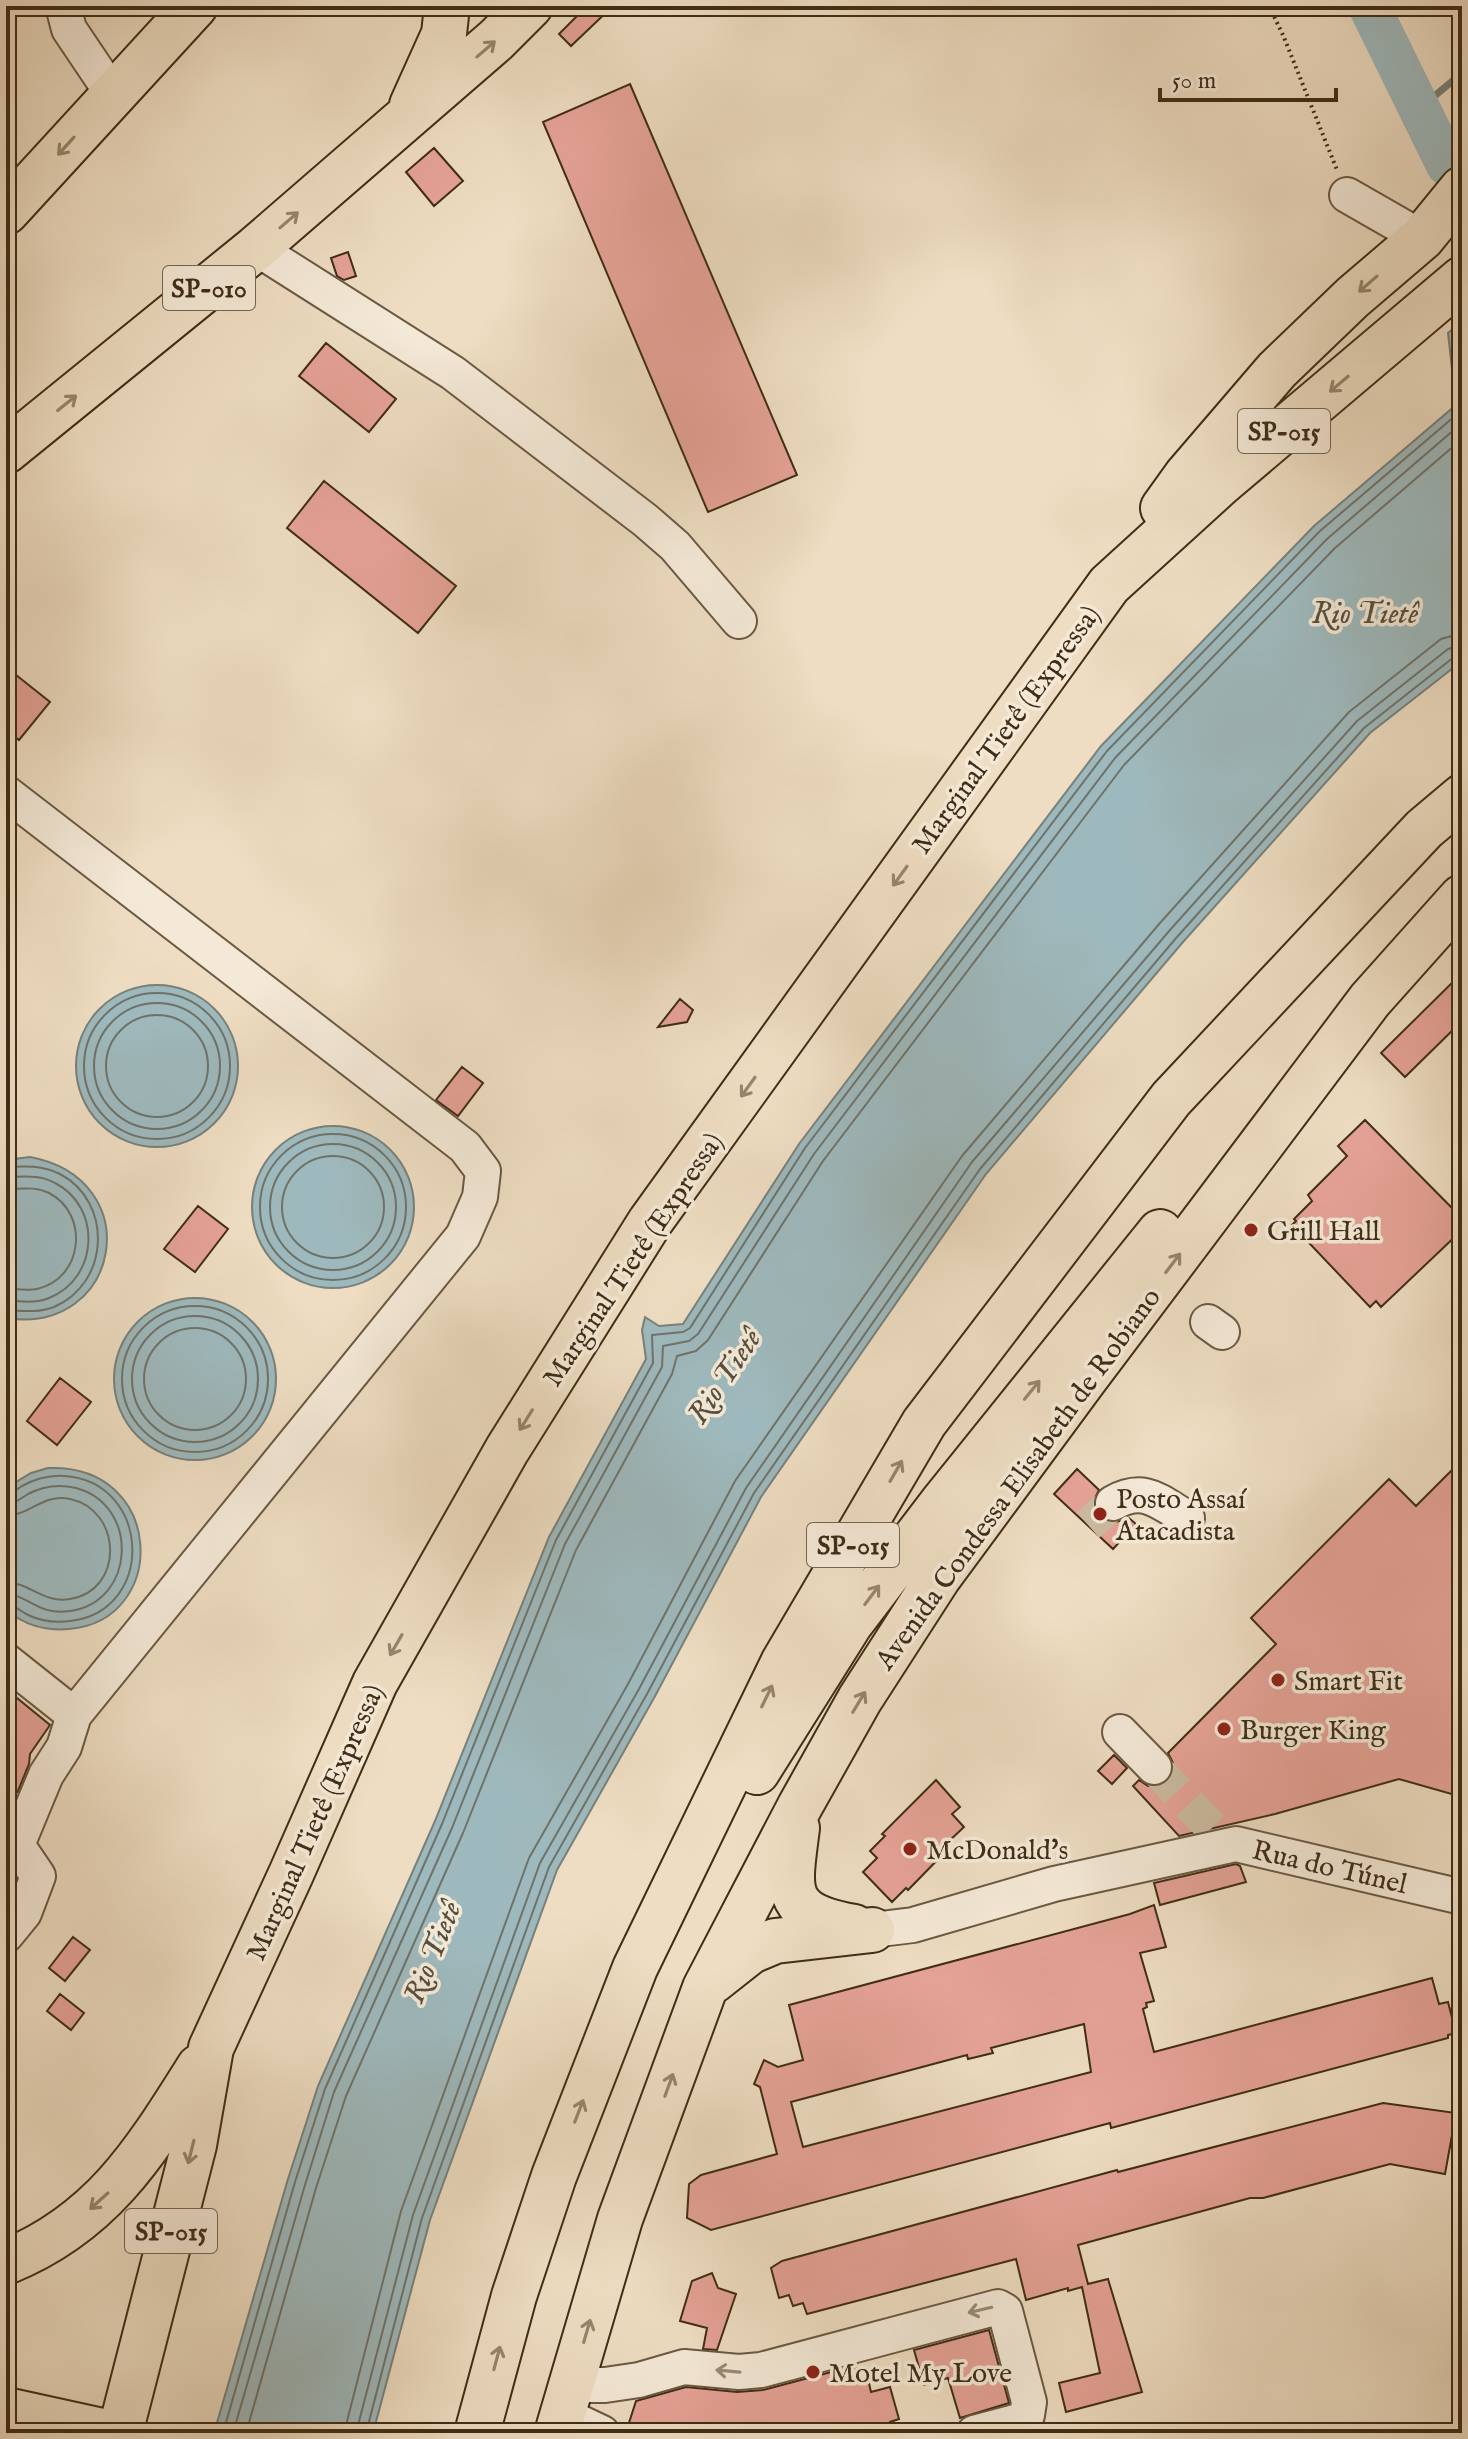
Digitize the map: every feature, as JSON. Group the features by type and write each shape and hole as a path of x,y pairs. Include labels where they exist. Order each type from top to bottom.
{"main road":[{"path":"6,212 195,6"},
{"path":"407,118 444,34 447,6"},
{"name":"SP-010","path":"6,451 256,248 496,40 530,6"},
{"path":"1109,585 1186,476 1277,370 1353,297 1422,238 1462,189"},
{"name":"Marginal Tietê (Expressa)","path":"120,2433 194,2145 211,2048 375,1683 507,1450 650,1222 1109,585 1220,484 1462,279"},
{"name":"SP-015","path":"477,2433 514,2296 539,2221 635,1968 783,1663 924,1423 1171,1099 1424,829 1462,797"},
{"path":"635,1968 850,1624 942,1503 1369,973 1443,899 1462,885"},
{"name":"Avenida Condessa Elisabeth de Robiano","path":"563,2411 620,2219 705,1988 860,1699 956,1553 1370,1000 1462,897"},
{"path":"800,1806 791,1878 799,1904 822,1921 872,1930"},
{"path":"705,1988 751,1951 775,1941 872,1930"},
{"path":"6,2262 33,2251 65,2232 116,2186 146,2151 211,2048"},
{"path":"6,2410 111,2433"}],"street":[{"path":"63,6 69,29 112,93"},
{"path":"1347,195 1422,238"},
{"path":"256,248 453,373 645,520 675,546 739,621"},
{"path":"6,793 465,1147 483,1171 480,1197 463,1236 74,1715 64,1747 46,1775 17,1845 38,1876 24,1913 6,1935"},
{"path":"1113,1503 1129,1494 1143,1493 1187,1518"},
{"path":"6,1661 74,1715"},
{"path":"1120,1732 1154,1767"},
{"name":"Rua do Túnel","path":"872,1930 913,1925 1216,1837 1462,1897"},
{"path":"563,2411 617,2383 684,2367 739,2372 761,2370 998,2307 1005,2311 1029,2402 1027,2415 1019,2421 974,2433"},
{"path":"563,2411 602,2433"}],"path":[{"path":"1269,6 1347,195"}],"water":[{"name":"Rio Tietê","path":"1462,322 1462,661 1370,733 1183,942 986,1174 761,1497 654,1698 557,1870 430,2220 373,2433 214,2433 318,2086 435,1821 549,1537 646,1359 642,1330 645,1317 659,1326 683,1324 799,1144 1101,746 1314,526 1456,405 1448,333"},
{"path":"157,985 188,991 214,1009 232,1035 238,1066 232,1097 214,1123 188,1141 157,1147 126,1141 100,1123 82,1097 76,1066 82,1035 100,1009 126,991"},
{"path":"333,1126 364,1132 390,1150 408,1176 414,1207 408,1238 390,1264 364,1282 333,1288 302,1282 276,1264 258,1238 252,1207 258,1176 276,1150 302,1132"},
{"path":"30,1157 68,1171 93,1194 105,1222 106,1252 96,1281 75,1304 45,1317 6,1318 6,1160"},
{"path":"195,1298 226,1304 252,1322 270,1348 276,1379 270,1410 252,1436 226,1454 195,1460 164,1454 138,1436 120,1410 114,1379 120,1348 138,1322 164,1304"},
{"path":"48,1468 87,1473 115,1490 133,1515 140,1544 138,1573 125,1600 102,1620 69,1629 35,1626 6,1609 6,1488 31,1473"}],"building":[{"path":"587,6 613,6 571,46 559,34"},
{"path":"630,84 797,475 708,512 543,122"},
{"path":"434,148 463,181 434,206 406,172"},
{"path":"348,252 356,276 344,280 337,276 331,258"},
{"path":"326,343 396,399 369,432 299,376"},
{"path":"324,481 456,586 418,633 287,528"},
{"path":"6,667 50,702 19,740 6,730"},
{"path":"1462,973 1462,1021 1405,1077 1381,1053"},
{"path":"680,999 693,1010 687,1022 658,1027"},
{"path":"462,1067 483,1083 458,1116 436,1100"},
{"path":"1365,1120 1453,1209 1462,1200 1462,1230 1381,1307 1376,1301 1370,1307 1292,1225 1312,1201 1308,1195 1347,1156 1338,1146"},
{"path":"198,1206 228,1229 195,1272 164,1249"},
{"path":"60,1378 91,1402 57,1445 27,1421"},
{"path":"1462,1460 1462,1797 1399,1779 1275,1814 1179,1836 1133,1786 1139,1780 1148,1786 1158,1786 1168,1781 1173,1773 1173,1763 1168,1753 1276,1644 1251,1618 1389,1479 1416,1506"},
{"name":"Posto Assaí Atacadista","path":"1077,1469 1099,1490 1093,1502 1101,1519 1112,1523 1129,1518 1136,1524 1113,1549 1054,1494"},
{"path":"6,1689 50,1725 30,1754 18,1791 6,1807"},
{"path":"1114,1755 1127,1768 1112,1784 1098,1771"},
{"name":"McDonald's","path":"936,1780 960,1807 952,1814 964,1827 946,1844 950,1847 892,1902 863,1872 877,1858 870,1851 885,1836 882,1834"},
{"path":"1236,1864 1240,1866 1246,1882 1160,1905 1154,1883"},
{"path":"1154,1905 1166,1947 1140,1953 1154,2001 1146,2003 1147,2007 1143,2009 1154,2052 1432,1978 1439,2004 1448,2002 1456,2033 1448,2035 1448,2038 1111,2128 1110,2123 711,2230 687,2218 689,2184 701,2175 777,2154 760,2087 754,2084 764,2060 778,2067 803,2060 789,2005","holes":["1084,2024 1091,2072 803,2147 791,2102 967,2055 968,2059 993,2053 991,2048"]},
{"path":"73,1937 90,1950 65,1981 49,1968"},
{"path":"60,1994 84,2013 71,2030 47,2011"},
{"path":"1383,2103 1456,2113 1445,2174 1390,2164 1078,2245 1088,2284 1108,2279 1142,2392 1066,2412 1059,2383 1100,2373 1082,2287 1026,2300 1016,2259 807,2314 803,2303 793,2306 789,2295 779,2298 771,2268 782,2261 1117,2170"},
{"path":"712,2273 718,2288 736,2294 717,2350 703,2349 707,2328 680,2321 692,2281"},
{"path":"989,2330 1009,2403 960,2418 948,2378 924,2385 914,2350"},
{"path":"854,2366 858,2368 862,2381 868,2379 871,2392 890,2387 899,2419 890,2422 893,2433 644,2433 628,2426 636,2401 686,2387 737,2392 763,2390"}],"waterway":[{"path":"1369,6 1447,165"},
{"path":"1419,109 1462,73"}],"tunnel":[{"path":"1088,1525 1113,1503"},
{"path":"1154,1767 1212,1828"}],"place":[{"name":"Grill Hall","path":"1251,1230"},
{"name":"Posto Assaí Atacadista","path":"1100,1514"},
{"name":"Smart Fit","path":"1278,1680"},
{"name":"Burger King","path":"1224,1729"},
{"name":"McDonald's","path":"910,1849"},
{"name":"Motel My Love","path":"813,2372"}]}
